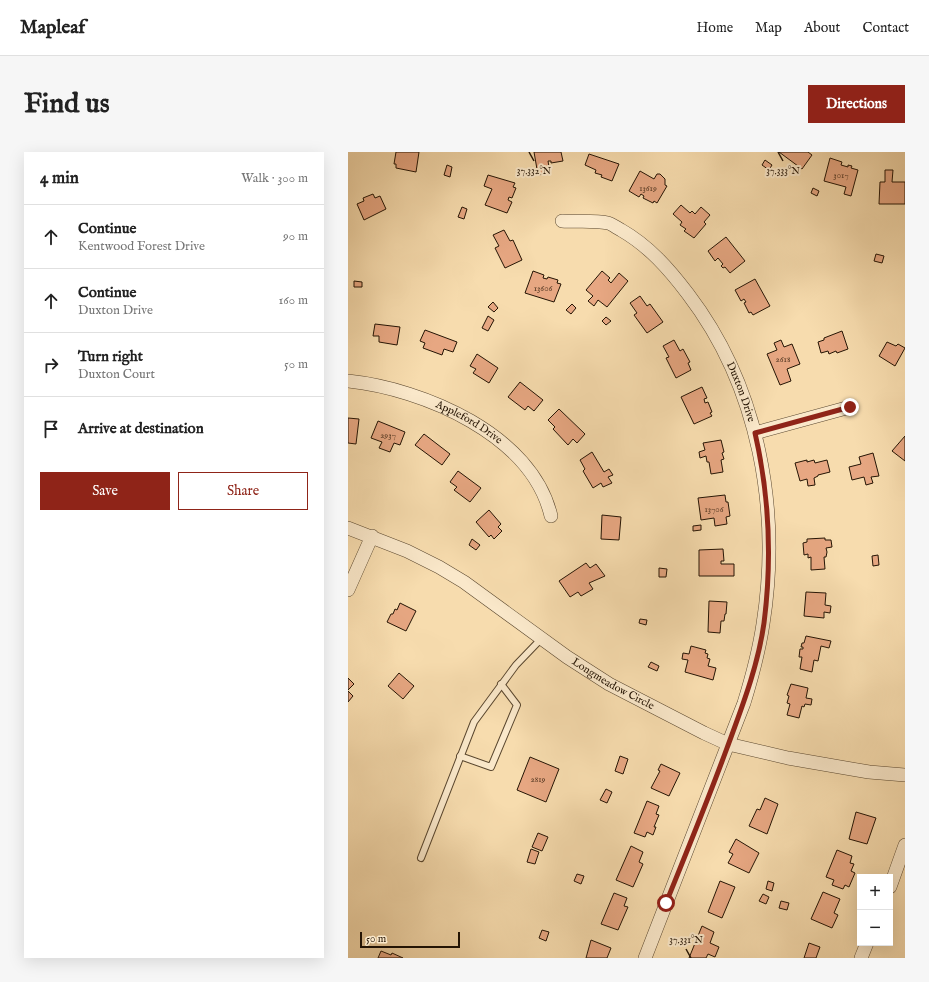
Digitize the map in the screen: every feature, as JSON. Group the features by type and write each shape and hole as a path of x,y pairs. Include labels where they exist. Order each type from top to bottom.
{"street":[{"name":"Duxton Drive","path":"562,221 608,223 632,237 656,256 696,305 717,336 733,369 748,406 755,433 764,482 767,519 767,588 764,624 756,660 744,703 645,958"},
{"name":"Appleford Drive","path":"348,381 393,388 419,396 446,407 471,421 495,438 522,461 530,470 543,491 552,516"},
{"path":"755,433 850,407"},
{"name":"Longmeadow Circle","path":"348,528 407,550 439,567 464,582 541,639 609,684 728,744 788,758 869,772 905,775"},
{"path":"348,590 372,536"},
{"path":"893,879 905,845"},
{"path":"861,958 866,946"}],"lane":[{"path":"421,858 474,722 501,684 541,639"},
{"path":"460,756 491,767 518,704 501,684"}],"building":[{"path":"396,152 419,152 416,172 396,168 396,164 394,164"},
{"path":"534,152 561,152 563,161 551,163 551,161 548,161 550,173 538,175"},
{"path":"779,152 808,152 812,155 802,169"},
{"path":"589,154 619,164 612,181 601,177 602,175 595,173 596,170 585,165"},
{"path":"830,158 842,162 841,165 848,167 848,165 852,166 851,168 858,170 851,196 844,194 846,187 824,181"},
{"path":"765,160 772,165 769,170 762,165"},
{"path":"447,165 452,167 450,177 444,175"},
{"path":"885,170 893,170 892,182 905,182 905,204 879,204 880,182 885,182"},
{"path":"640,171 654,179 657,174 660,174 665,179 665,185 667,186 657,203 654,201 653,203 643,198 644,196 641,194 639,197 629,191"},
{"path":"488,175 515,183 513,187 516,188 512,198 509,197 508,200 512,202 507,213 485,205 492,189 484,186"},
{"path":"813,188 819,191 817,196 811,193"},
{"path":"373,194 375,198 380,196 386,209 364,220 357,204 364,201 363,198"},
{"path":"681,205 690,213 692,211 695,214 701,207 710,215 704,222 706,224 694,238 684,231 686,229 680,225 682,222 673,214"},
{"path":"462,207 467,209 464,219 458,217"},
{"path":"504,230 510,241 513,240 522,260 505,268 495,248 499,246 493,235"},
{"path":"726,237 745,261 730,273 725,267 723,268 721,266 723,264 718,258 715,261 708,251"},
{"path":"876,254 884,256 882,263 874,261"},
{"path":"533,271 544,275 543,278 547,279 548,277 558,280 557,283 561,284 554,302 525,293"},
{"path":"602,271 610,278 608,280 611,283 619,273 628,281 607,307 598,300 594,306 588,301 593,296 586,290"},
{"path":"755,279 770,306 753,315 751,312 749,313 744,303 746,302 744,299 741,301 735,290"},
{"path":"354,281 362,282 362,287 354,287"},
{"path":"640,296 647,306 650,304 663,322 647,333 634,315 637,313 630,303"},
{"path":"493,302 498,308 494,312 488,307"},
{"path":"572,304 576,308 571,314 566,310"},
{"path":"488,316 494,320 488,331 482,328"},
{"path":"606,317 611,321 606,325 602,321"},
{"path":"375,324 400,327 397,345 379,342 379,336 373,336"},
{"path":"425,330 457,342 453,352 444,349 442,355 423,348 425,343 420,341"},
{"path":"842,331 848,349 837,353 836,351 829,354 828,351 821,353 818,342"},
{"path":"674,340 680,351 683,349 690,362 688,363 691,370 676,378 666,358 669,357 663,346"},
{"path":"781,340 784,347 792,344 800,364 787,369 791,381 780,385 767,354 777,350 774,343"},
{"path":"887,342 896,346 898,344 905,348 895,366 879,356"},
{"path":"477,354 498,368 489,383 473,373 476,369 470,366"},
{"path":"520,382 543,400 534,411 528,406 525,410 508,397"},
{"path":"702,387 707,398 704,399 705,403 708,402 712,416 694,424 681,397"},
{"path":"559,409 585,434 577,443 573,439 568,445 553,429 555,427 548,420"},
{"path":"348,418 359,419 356,444 348,443"},
{"path":"378,421 405,432 400,445 394,443 390,452 379,448 382,442 371,438"},
{"path":"424,434 450,454 442,465 415,445"},
{"path":"905,436 905,461 892,451"},
{"path":"721,440 724,452 722,453 724,459 721,460 723,472 711,474 709,462 707,462 706,456 700,458 699,452 705,450 703,443"},
{"path":"592,452 604,472 609,469 613,475 608,477 612,483 603,487 601,483 593,488 583,471 585,469 580,460"},
{"path":"873,453 879,476 871,477 873,483 866,485 864,477 852,480 849,467 861,464 859,457"},
{"path":"807,460 807,462 814,460 815,463 827,460 830,472 818,475 814,478 815,485 808,486 807,479 800,481 795,463"},
{"path":"458,471 481,488 470,502 454,490 457,487 450,482"},
{"path":"725,495 726,502 728,502 730,516 726,517 727,524 715,526 714,518 701,520 698,498"},
{"path":"489,510 501,524 498,527 502,531 494,539 491,535 489,537 476,522"},
{"path":"602,515 621,517 619,540 601,539"},
{"path":"701,525 701,530 693,531 693,526"},
{"path":"825,538 825,540 831,540 832,547 826,548 826,557 824,557 825,569 811,570 811,557 808,558 808,554 804,555 803,543 807,542 807,539"},
{"path":"472,539 480,545 476,550 469,545"},
{"path":"723,549 724,561 721,561 721,564 734,564 734,576 699,576 699,550"},
{"path":"878,555 879,565 873,566 872,556"},
{"path":"586,563 590,568 596,564 605,576 589,583 593,589 581,596 578,592 570,597 559,581"},
{"path":"659,568 667,569 666,577 659,577"},
{"path":"806,592 826,593 825,605 831,606 830,613 824,612 824,618 804,616"},
{"path":"709,601 727,602 724,621 721,621 720,633 708,632"},
{"path":"400,603 416,611 406,631 387,622 395,609 397,610"},
{"path":"640,619 647,620 646,625 639,623"},
{"path":"806,636 831,641 829,648 821,646 818,661 814,660 812,672 800,669 802,657 799,657 800,649 803,649 803,647 801,647"},
{"path":"691,646 706,650 705,653 708,654 707,658 710,659 708,666 716,668 713,680 685,672 688,660 682,659 683,653 689,654"},
{"path":"651,662 659,666 657,671 648,667"},
{"path":"399,673 414,686 403,699 388,686"},
{"path":"348,678 354,684 348,690"},
{"path":"791,684 808,688 806,698 812,699 811,705 805,704 804,707 802,706 799,718 787,715 790,704 787,703 789,696 787,695"},
{"path":"348,691 353,696 348,702"},
{"path":"620,756 628,759 623,774 615,771"},
{"path":"530,757 559,769 546,802 517,790"},
{"path":"661,764 680,773 669,796 651,788 660,771 658,770"},
{"path":"606,789 612,792 607,803 600,800"},
{"path":"765,798 778,804 767,834 749,826 757,809 760,810"},
{"path":"647,801 659,806 656,814 659,815 654,827 656,827 653,835 647,832 645,837 634,833"},
{"path":"856,812 876,818 867,844 849,839"},
{"path":"538,833 548,837 542,851 532,847"},
{"path":"736,839 759,853 749,873 728,863 733,854 729,852"},
{"path":"631,846 643,852 639,862 643,864 633,887 616,880"},
{"path":"531,849 539,852 535,864 527,862"},
{"path":"837,850 852,856 850,863 854,864 851,871 855,873 849,887 845,885 843,889 832,885 834,880 826,877"},
{"path":"577,874 584,876 581,884 574,881"},
{"path":"720,881 735,887 722,918 708,912"},
{"path":"768,881 774,883 772,891 766,889"},
{"path":"823,892 840,899 834,913 838,915 832,928 811,919"},
{"path":"614,893 627,898 624,906 628,907 618,930 601,924"},
{"path":"763,894 769,897 766,904 759,901"},
{"path":"781,901 789,903 787,910 779,908"},
{"path":"702,926 714,932 710,943 719,947 715,957 708,954 706,958 689,958"},
{"path":"542,930 549,932 546,941 539,938"},
{"path":"591,940 611,948 607,958 586,958"},
{"path":"809,943 820,947 816,958 804,958"},
{"path":"381,951 391,955 392,953 403,958 378,958"}],"route":[{"path":"666,903 704,810 744,703 764,624 768,555 767,519 760,451 755,433 850,407"}]}
